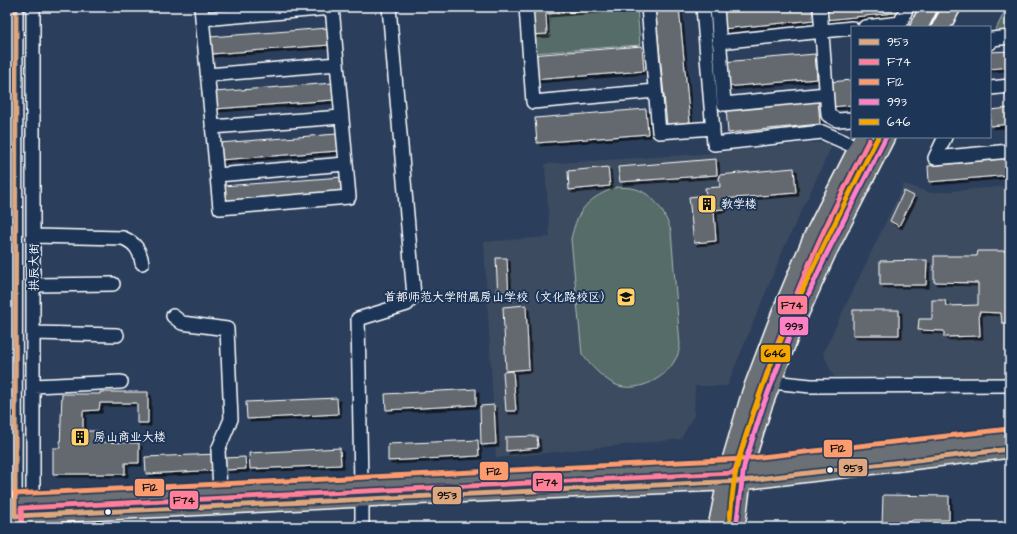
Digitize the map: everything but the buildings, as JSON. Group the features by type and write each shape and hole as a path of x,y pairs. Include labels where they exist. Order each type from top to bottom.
{"main road":[{"path":"920,26 929,7"},
{"path":"942,26 952,7"},
{"path":"717,527 735,474 790,334 827,253 885,138"},
{"path":"736,527 735,474 751,392 782,310 813,236 860,142"},
{"path":"735,474 1010,436"},
{"path":"12,512 34,515 362,491 735,474 1010,449"},
{"path":"34,515 220,492 362,491"}],"street":[{"name":"拱辰大街","path":"12,512 12,208 16,7"},
{"name":"拱辰大街","path":"33,7 34,515"},
{"path":"332,7 349,197 220,208 202,13 332,7"},
{"path":"362,527 358,319 407,304 414,296 389,7"},
{"path":"526,7 533,102 655,91"},
{"path":"648,7 659,132 713,128"},
{"path":"703,7 714,144 822,132 860,142"},
{"path":"717,7 724,104 826,94"},
{"path":"820,7 828,115 837,120 851,119"},
{"path":"882,26 900,25 907,7"},
{"path":"719,42 851,28"},
{"path":"991,41 992,39 1010,37"},
{"path":"208,75 337,64"},
{"path":"991,88 1010,86"},
{"path":"212,127 341,117"},
{"path":"945,138 935,158 1010,152"},
{"path":"217,175 346,164"},
{"path":"33,236 123,238 130,240 140,251 142,263"},
{"path":"34,286 113,284"},
{"path":"173,316 182,322 227,329 231,419 218,450 220,492"},
{"path":"34,333 117,335"},
{"path":"34,386 121,382"},
{"path":"772,382 811,386 1010,385"}],"shaded area":[{"name":"首都师范大学附属房山学校（文化路校区）","path":"805,143 833,143 783,250 727,386 695,386 694,415 681,439 496,458 484,242 550,237 545,164 716,153"},
{"path":"904,184 930,193 1010,186 1010,377 834,377 823,353"}],"green space":[{"path":"637,7 640,45 533,53 531,36 550,35 549,15"},
{"path":"1007,7 1010,7 1010,34 993,35"},
{"path":"617,187 636,189 649,196 662,211 669,224 671,231 680,345 676,358 664,374 648,383 631,387 622,387 604,378 582,354 571,239 577,219 586,206 599,195"}],"transit line":[{"name":"953","path":"16,7 15,516 741,481 1010,449"},
{"name":"646","path":"729,526 736,471 751,420 766,378 800,296 877,138"},
{"name":"993","path":"736,527 744,466 763,406 790,335 827,253 885,138"},
{"name":"F74","path":"22,527 21,508 732,473 735,470 787,318 829,220 869,140"},
{"name":"F12","path":"8,527 7,500 13,494 743,459 1009,429"}],"place":[{"name":"教学楼","path":"707,204"},
{"name":"首都师范大学附属房山学校（文化路校区）","path":"626,297"},
{"name":"房山商业大楼","path":"80,437"}]}
